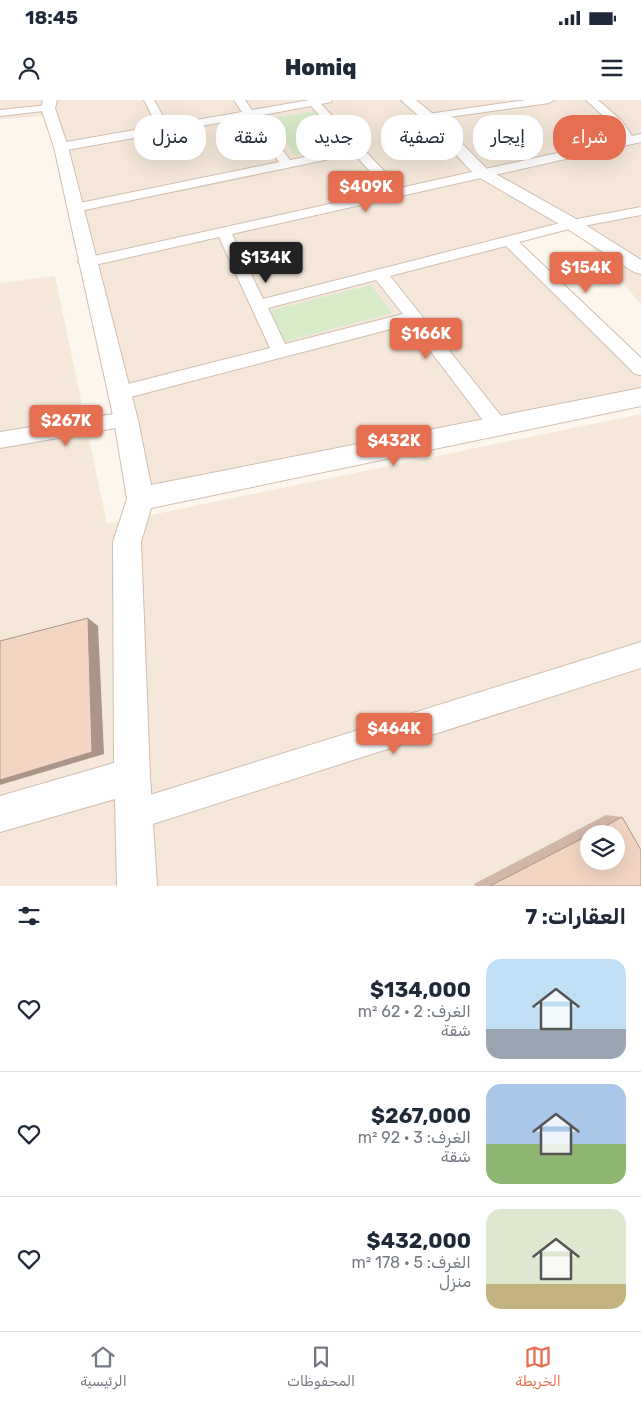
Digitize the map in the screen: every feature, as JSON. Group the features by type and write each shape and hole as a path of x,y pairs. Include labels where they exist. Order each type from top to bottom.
{"street":[{"path":"149,100 157,115"},
{"path":"239,100 249,114"},
{"path":"206,121 327,100"},
{"path":"408,100 426,115"},
{"path":"442,115 549,100"},
{"path":"591,100 618,122 634,139"},
{"path":"314,102 325,115"},
{"path":"0,113 49,104 76,199 86,262 126,420 140,499 127,542 132,776 137,886"},
{"path":"61,147 134,134"},
{"path":"86,262 634,139"},
{"path":"463,153 481,172 572,224 641,268"},
{"path":"128,184 277,160"},
{"path":"76,199 278,160"},
{"path":"366,160 396,192"},
{"path":"260,305 572,224 641,211"},
{"path":"223,231 260,305 280,351"},
{"path":"510,241 641,369"},
{"path":"380,274 498,426"},
{"path":"119,393 414,316"},
{"path":"140,499 641,397"},
{"path":"0,440 126,420"},
{"path":"134,815 641,655"},
{"path":"0,814 132,776"}],"shaded area":[{"path":"0,100 641,100 641,304 572,224 506,236 641,368 641,388 139,490 51,116 0,119"},
{"path":"55,276 107,524 641,414 641,886 0,886 0,283"}],"green space":[{"path":"317,111 320,115 296,115 296,156 286,143 286,116"},
{"path":"371,285 392,313 284,342 268,311"}],"building":[{"path":"88,618 92,752 0,780 0,641"},
{"path":"622,817 641,850 641,886 490,886 580,840 580,870 625,870 625,825 607,825"}]}
